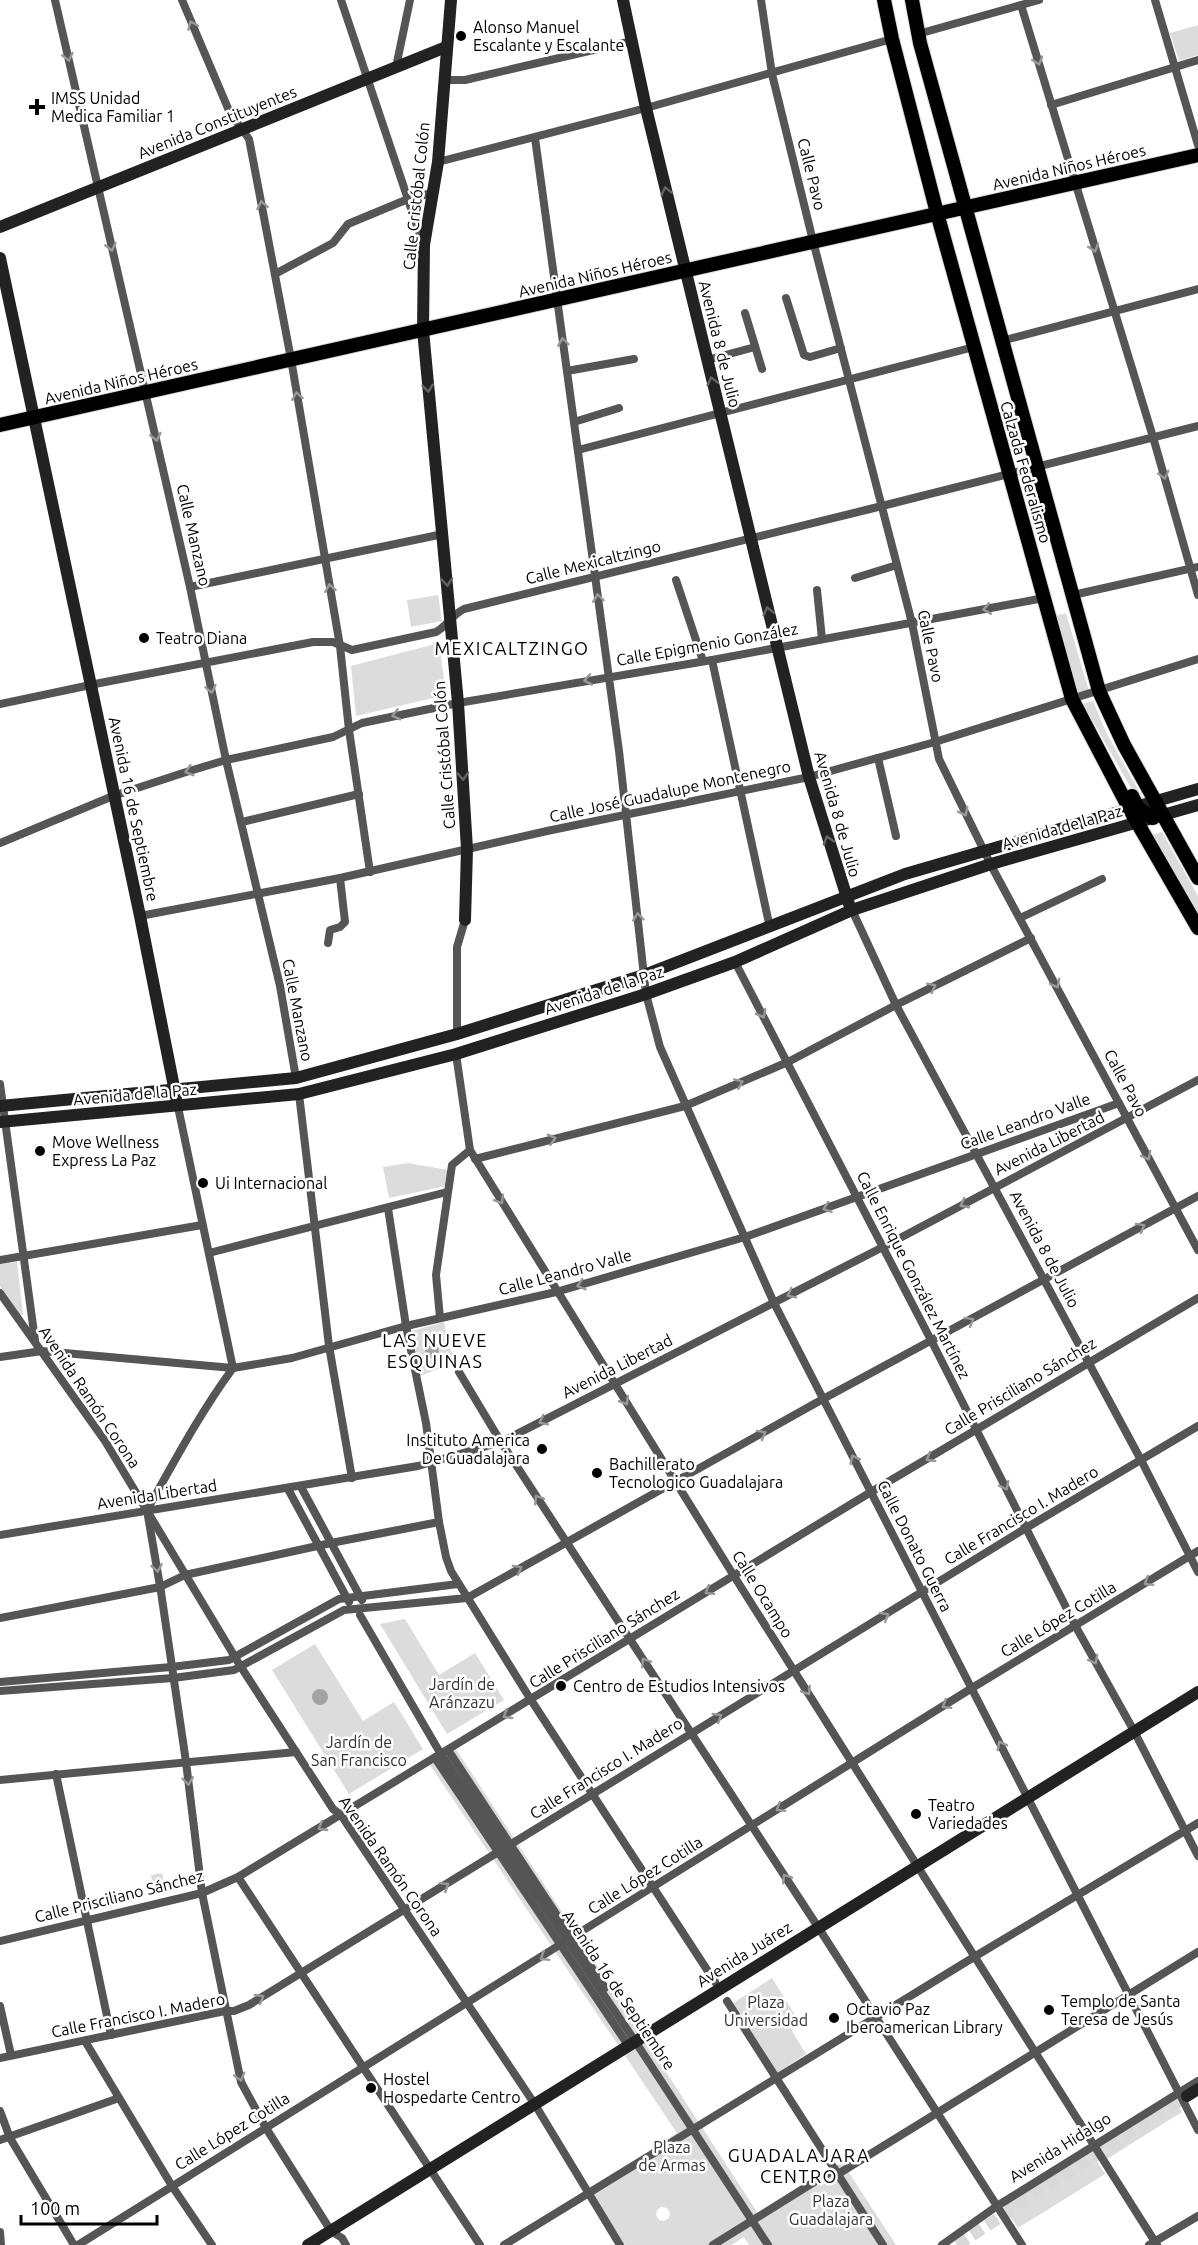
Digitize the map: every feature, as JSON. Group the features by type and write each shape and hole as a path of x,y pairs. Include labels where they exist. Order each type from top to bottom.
{"main road":[{"name":"Calzada Federalismo","path":"885,0 892,39 937,213 1074,703 1198,928"},
{"name":"Calzada Federalismo","path":"912,0 918,34 1099,691 1124,745 1156,802 1158,817 1198,878"},
{"name":"Avenida Niños Héroes","path":"0,425 1198,154"},
{"path":"1135,814 1158,817"}],"street":[{"name":"Calle Manzano","path":"55,0 190,587 226,760 280,986 296,1078"},
{"path":"182,0 230,113 249,139 291,360 340,646 348,730 370,872"},
{"path":"341,0 424,245"},
{"path":"396,67 410,0"},
{"name":"Calle Cristóbal Colón","path":"451,0 438,162 424,245 423,330 458,703 467,849 465,920 457,947 456,1054 470,1150"},
{"name":"Avenida 8 de Julio","path":"623,0 646,108 777,648 809,777 845,896 896,1005 1043,1281 1194,1554 1198,1572"},
{"name":"Calle Pavo","path":"761,0 772,74 912,623 942,768 1198,1250"},
{"path":"918,34 1039,0"},
{"path":"1155,0 1198,145"},
{"path":"1021,6 1194,568 1198,594"},
{"path":"438,162 772,74 892,39"},
{"path":"443,80 465,80 632,41"},
{"name":"Avenida Constituyentes","path":"0,227 446,47"},
{"path":"1051,105 1198,60"},
{"path":"535,138 609,677 644,975"},
{"path":"275,274 333,243 348,224 408,199 432,193"},
{"name":"Avenida 16 de Septiembre","path":"0,258 140,916 232,1368"},
{"path":"1001,340 1198,289"},
{"path":"786,298 804,356 810,357 842,348"},
{"path":"745,313 762,369"},
{"path":"707,360 755,347"},
{"path":"578,450 974,347"},
{"path":"567,371 634,359"},
{"path":"574,422 618,408"},
{"name":"Calle Mexicaltzingo","path":"0,704 314,642 333,642 351,650 436,632 444,628 456,613 464,609 882,507 1198,426"},
{"path":"190,587 443,534"},
{"path":"855,578 897,566"},
{"path":"1073,595 1194,568"},
{"path":"676,580 708,660 742,792 770,928"},
{"path":"818,590 822,639"},
{"name":"Calle Epigmenio González","path":"0,843 113,796 226,760 333,737 362,723 458,703 777,648 1044,598"},
{"name":"Calle José Guadalupe Montenegro","path":"140,916 370,872 467,849 809,777 1074,703 1099,691 1198,659"},
{"path":"878,758 896,836"},
{"name":"Avenida de la Paz","path":"2,1122 299,1094 456,1054 646,994 735,962 852,910 1135,814 1156,802 1198,789"},
{"path":"242,822 359,794"},
{"path":"1158,817 1198,805"},
{"name":"Avenida de la Paz","path":"1,1106 296,1078 457,1034 644,975 905,874 984,850 1135,814"},
{"path":"328,943 330,930 344,925 345,922 340,878"},
{"path":"1020,918 1102,879"},
{"path":"475,1159 685,1106 788,1062 1031,938"},
{"name":"Calle Enrique González Martínez","path":"735,962 932,1342 1076,1627 1134,1731 1198,1856"},
{"name":"Calle Donato Guerra","path":"644,975 646,994 660,1047 774,1303 1128,1995 1188,2093 1198,2130"},
{"name":"Avenida Libertad","path":"0,1535 432,1464 501,1442 883,1247 1198,1080"},
{"path":"0,1084 2,1122 25,1256 35,1343"},
{"path":"299,1094 329,1346 352,1478"},
{"name":"Calle Leandro Valle","path":"0,1357 42,1352 232,1368 292,1358 406,1326 556,1292 745,1237 1119,1103"},
{"path":"440,1318 435,1275 447,1192 452,1165 470,1150"},
{"name":"Calle Ocampo","path":"470,1150 556,1292 1154,2244"},
{"path":"209,1253 447,1192"},
{"path":"0,1691 173,1678 234,1670 344,1610 360,1611 467,1598 823,1399 1198,1196"},
{"path":"388,1208 446,1557 458,1584 531,1700 715,1982"},
{"path":"0,1260 202,1225"},
{"name":"Avenida Ramón Corona","path":"0,1293 105,1441 241,1667 333,1809 341,1815 534,2103 620,2245"},
{"name":"Calle Prisciliano Sánchez","path":"0,1941 202,1893 238,1877 871,1492 1198,1298"},
{"path":"232,1368 191,1431 147,1510 186,1762 202,1893 241,2082 266,2128 331,2230 342,2238 346,2245"},
{"path":"459,1372 501,1442 752,1825 1022,2245"},
{"name":"Calle Francisco I. Madero","path":"0,2058 234,2011 249,2005 404,1912 1026,1528 1198,1426"},
{"path":"301,1487 359,1595 360,1611"},
{"path":"288,1489 347,1598 360,1611 442,1754"},
{"path":"0,1618 160,1587 185,1575 319,1545 439,1522"},
{"name":"Calle López Cotilla","path":"76,2245 468,2004 972,1688 1194,1554"},
{"path":"0,1682 229,1660 339,1599 458,1584"},
{"name":"Avenida Juárez","path":"308,2245 1198,1692"},
{"path":"0,1780 296,1752"},
{"name":"Avenida 16 de Septiembre","path":"442,1754 768,2245"},
{"name":"Avenida 16 de Septiembre","path":"442,1754 634,2041"},
{"path":"56,1774 111,2035"},
{"path":"504,2245 974,1957 1198,1823"},
{"path":"238,1877 480,2245"},
{"path":"713,2245 937,2113 1198,1952"},
{"path":"727,2001 884,2245"},
{"path":"0,2006 11,2055"},
{"path":"85,2041 172,2186 212,2245"},
{"name":"Avenida Hidalgo","path":"942,2245 997,2206 1094,2146 1188,2093 1198,2081"},
{"path":"0,2140 118,2098"},
{"path":"0,2111 10,2138 76,2245"},
{"path":"1154,2244 1198,2216"},
{"path":"0,2232 1,2245"}],"green space":[{"path":"1198,25 1198,55 1179,61 1170,33"},
{"path":"438,595 442,621 411,627 407,600"},
{"path":"1066,613 1089,691 1079,694 1055,616"},
{"path":"439,643 446,695 356,716 351,666"},
{"path":"1093,701 1106,732 1145,802 1140,804 1083,704"},
{"path":"1162,832 1198,896 1198,918 1151,835"},
{"path":"408,1163 448,1170 446,1186 389,1198 383,1167"},
{"path":"17,1262 23,1314 20,1316 0,1286 0,1264"},
{"path":"444,1322 450,1349 457,1362 420,1376 412,1331"},
{"name":"Jardín de Aránzazu","path":"405,1619 439,1675 475,1653 504,1700 447,1734 380,1624"},
{"name":"Jardín de San Francisco","path":"315,1644 363,1721 394,1702 423,1749 349,1794 272,1670"},
{"path":"456,1749 759,2215 842,2162 896,2245 749,2245 744,2237 731,2245 625,2245 589,2188 677,2133 430,1765","holes":["661,2207 667,2208 670,2213 669,2218 664,2221 659,2220 656,2215 657,2210"]},
{"path":"162,1873 164,1885 153,1887 151,1875"},
{"name":"Plaza Universidad","path":"772,1978 798,2020 789,2026 806,2054 777,2073 733,2003"},
{"path":"1173,2099 1182,2112 1107,2159 1098,2145"},
{"path":"1090,2150 1105,2174 1018,2228 1003,2205"}],"shaded area":[{"path":"432,1344 437,1346 439,1351 437,1356 432,1358 427,1356 425,1351 427,1346"},
{"path":"320,1689 328,1697 320,1705 312,1697"}],"tunnel":[{"path":"957,2245 1187,2096"}],"place":[{"name":"Alonso Manuel Escalante y Escalante","path":"461,36"},
{"name":"IMSS Unidad Medica Familiar 1","path":"37,107"},
{"name":"Teatro Diana","path":"144,638"},
{"name":"Move Wellness Express La Paz","path":"40,1151"},
{"name":"Ui Internacional","path":"203,1183"},
{"name":"Instituto America De Guadalajara","path":"542,1449"},
{"name":"Bachillerato Tecnologico Guadalajara","path":"597,1473"},
{"name":"Centro de Estudios Intensivos","path":"561,1686"},
{"name":"Teatro Variedades","path":"916,1814"},
{"name":"Templo de Santa Teresa de Jesús","path":"1049,2010"},
{"name":"Octavio Paz Iberoamerican Library","path":"834,2018"},
{"name":"Hostel Hospedarte Centro","path":"371,2088"}],"district":[{"name":"MEXICALTZINGO","path":"512,648"},
{"name":"LAS NUEVE ESQUINAS","path":"435,1350"},
{"name":"GUADALAJARA CENTRO","path":"799,2165"}],"park label":[{"name":"Plaza de Armas","path":"672,2156"},
{"name":"Plaza Guadalajara","path":"831,2210"}]}
